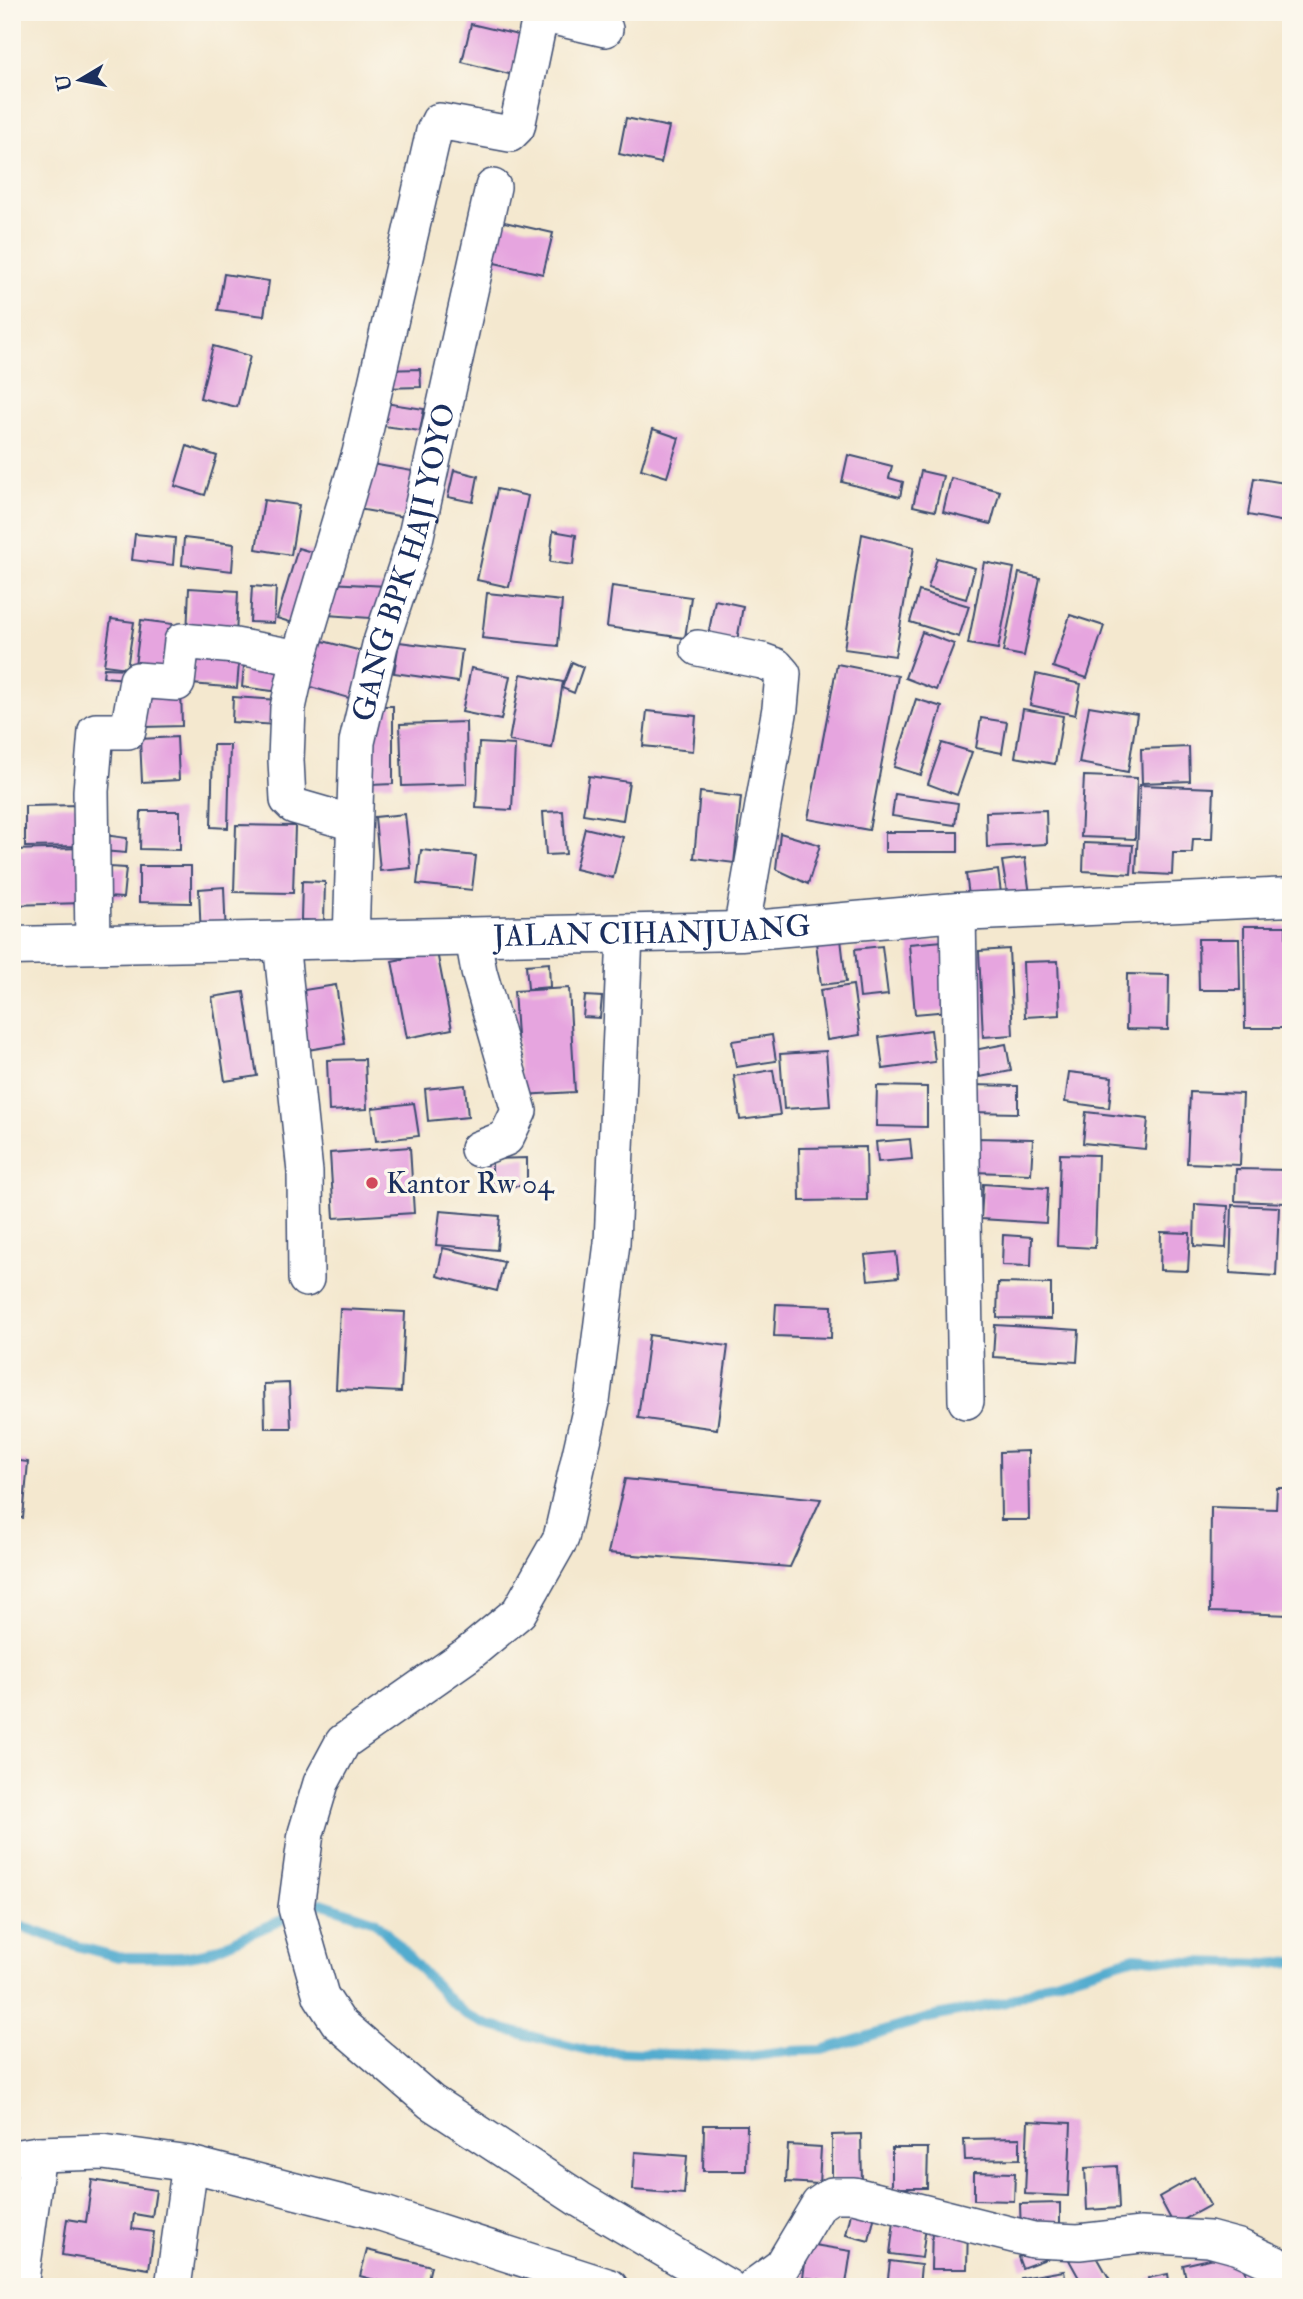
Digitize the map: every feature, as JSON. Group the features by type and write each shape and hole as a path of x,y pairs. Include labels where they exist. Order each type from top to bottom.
{"main road":[{"name":"JALAN CIHANJUANG","path":"12,946 473,939 741,931 958,912 1291,897"}],"street":[{"path":"353,823 294,806 288,800 285,760 288,708 299,658 360,453 434,131 439,121 510,134 517,127 539,22 545,15 606,29"},
{"name":"GANG BPK HAJI YOYO","path":"351,941 357,742 380,645 415,540 494,187"},
{"path":"93,945 91,791 96,731 128,731 137,680 177,683 182,641 235,646 299,658"},
{"path":"698,648 769,663 783,674 780,708 741,931"},
{"path":"958,912 966,1401"},
{"path":"625,935 612,1243 592,1402 561,1538 519,1612 467,1655 343,1742 321,1783 306,1833 296,1908 321,1996 338,2022 431,2102 704,2283"},
{"path":"473,939 479,972 519,1111 506,1139 478,1149"},
{"path":"281,942 305,1172 306,1279"},
{"path":"20,2287 25,2156 103,2152 190,2164 381,2213 610,2287"},
{"path":"173,2287 190,2164"},
{"path":"753,2287 782,2266 819,2204 832,2195 854,2195 1033,2240 1079,2242 1141,2235 1209,2239 1239,2247 1291,2272"}],"building":[{"path":"471,24 522,36 513,75 462,62"},
{"path":"626,118 669,127 661,163 619,154"},
{"path":"500,221 553,233 543,274 490,262"},
{"path":"224,274 269,281 264,316 218,310"},
{"path":"213,346 250,356 237,407 200,398"},
{"path":"420,369 421,387 382,388 381,370"},
{"path":"372,401 424,409 420,431 369,424"},
{"path":"653,429 679,438 667,477 641,469"},
{"path":"187,446 217,456 205,495 175,486"},
{"path":"848,455 892,466 889,478 903,482 900,497 842,482"},
{"path":"366,463 418,472 410,518 358,509"},
{"path":"454,470 478,476 473,502 448,497"},
{"path":"921,471 943,476 935,511 913,506"},
{"path":"951,478 1000,491 991,524 943,512"},
{"path":"1254,478 1291,484 1285,522 1248,515"},
{"path":"497,489 528,496 509,587 477,580"},
{"path":"264,500 299,505 291,555 256,549"},
{"path":"553,531 576,535 573,565 550,562"},
{"path":"135,534 175,538 173,565 132,560"},
{"path":"862,534 914,547 895,656 844,649"},
{"path":"184,538 234,544 232,571 182,565"},
{"path":"298,548 315,553 293,623 277,618"},
{"path":"937,558 975,568 966,599 928,588"},
{"path":"984,562 1014,568 998,649 968,644"},
{"path":"1019,573 1040,578 1024,656 1003,652"},
{"path":"329,583 387,586 385,619 327,615"},
{"path":"252,586 276,588 274,623 250,622"},
{"path":"612,586 691,597 685,638 607,627"},
{"path":"189,588 238,591 236,638 187,636"},
{"path":"919,591 969,606 959,637 910,622"},
{"path":"487,593 562,601 558,646 482,638"},
{"path":"715,600 743,606 736,647 707,641"},
{"path":"1070,615 1104,626 1087,678 1053,667"},
{"path":"111,619 134,622 127,668 104,665"},
{"path":"141,620 173,624 166,677 134,673"},
{"path":"922,632 954,644 936,690 905,678"},
{"path":"319,640 369,653 356,700 307,686"},
{"path":"399,642 462,650 458,682 394,673"},
{"path":"194,648 240,651 237,688 192,684"},
{"path":"245,655 283,659 280,692 242,687"},
{"path":"572,662 583,667 574,693 562,688"},
{"path":"837,664 898,676 869,830 808,819"},
{"path":"104,668 128,669 128,679 103,677"},
{"path":"471,668 510,676 501,720 462,712"},
{"path":"521,674 563,682 552,748 509,741"},
{"path":"1036,674 1081,684 1075,715 1030,705"},
{"path":"181,687 182,726 144,727 143,689"},
{"path":"233,697 278,700 277,725 232,722"},
{"path":"916,699 942,707 921,775 894,767"},
{"path":"370,706 393,706 393,784 370,785"},
{"path":"1089,706 1137,714 1128,772 1079,763"},
{"path":"1023,709 1063,716 1055,764 1015,757"},
{"path":"647,711 696,716 693,751 643,746"},
{"path":"981,718 1007,722 1002,753 976,748"},
{"path":"466,722 467,784 402,786 400,724"},
{"path":"177,737 179,780 142,782 140,739"},
{"path":"479,743 515,745 512,810 476,808"},
{"path":"942,743 972,752 957,795 928,784"},
{"path":"213,745 230,745 228,828 211,827"},
{"path":"1189,747 1190,781 1142,783 1141,749"},
{"path":"589,776 629,782 623,820 583,814"},
{"path":"1084,776 1137,778 1135,839 1081,837"},
{"path":"1140,785 1214,788 1212,839 1193,839 1192,853 1173,853 1172,875 1136,873"},
{"path":"700,792 741,797 734,863 694,858"},
{"path":"895,794 958,803 955,825 892,816"},
{"path":"81,805 82,846 25,847 25,806"},
{"path":"1046,810 1047,844 987,847 986,812"},
{"path":"141,811 180,811 180,850 140,849"},
{"path":"563,811 566,854 546,855 543,812"},
{"path":"405,814 411,868 380,871 375,817"},
{"path":"236,825 295,826 293,893 234,892"},
{"path":"585,828 623,837 613,878 575,869"},
{"path":"885,832 958,832 958,852 885,852"},
{"path":"780,833 820,845 808,884 776,869"},
{"path":"104,835 127,838 126,853 102,851"},
{"path":"1084,843 1133,845 1131,874 1083,871"},
{"path":"82,848 83,903 12,905 12,850"},
{"path":"421,850 476,856 472,890 417,884"},
{"path":"1025,858 1030,895 1008,898 1002,861"},
{"path":"139,866 191,866 191,903 139,902"},
{"path":"109,867 126,868 123,898 107,897"},
{"path":"998,870 1001,893 969,896 966,874"},
{"path":"302,881 325,882 324,921 301,920"},
{"path":"224,887 226,938 201,939 199,889"},
{"path":"1244,926 1286,926 1286,971 1291,971 1291,1028 1245,1028"},
{"path":"841,939 846,982 821,985 816,942"},
{"path":"1198,939 1239,939 1240,990 1199,990"},
{"path":"943,941 949,1011 915,1014 909,944"},
{"path":"882,946 888,995 860,998 855,949"},
{"path":"1009,949 1013,1035 983,1037 979,951"},
{"path":"437,952 452,1029 407,1038 392,961"},
{"path":"1058,961 1060,1015 1025,1017 1023,962"},
{"path":"549,963 550,987 528,989 526,965"},
{"path":"1127,974 1169,975 1168,1030 1126,1029"},
{"path":"336,985 345,1044 307,1050 298,991"},
{"path":"853,985 860,1035 827,1040 820,990"},
{"path":"569,988 575,1092 521,1095 514,991"},
{"path":"244,992 257,1076 225,1081 212,997"},
{"path":"585,996 602,997 600,1018 583,1017"},
{"path":"931,1030 935,1062 883,1069 879,1037"},
{"path":"772,1035 776,1061 736,1067 732,1041"},
{"path":"1006,1044 1011,1071 980,1077 974,1050"},
{"path":"826,1051 830,1106 784,1109 780,1054"},
{"path":"365,1059 367,1109 329,1111 327,1060"},
{"path":"773,1070 780,1115 740,1120 734,1076"},
{"path":"1069,1072 1112,1077 1109,1108 1065,1102"},
{"path":"465,1085 468,1117 428,1121 425,1089"},
{"path":"970,1085 1018,1086 1018,1113 970,1112"},
{"path":"877,1086 927,1087 927,1127 876,1126"},
{"path":"1190,1092 1243,1094 1240,1165 1187,1163"},
{"path":"414,1103 419,1136 376,1141 372,1108"},
{"path":"1086,1112 1148,1119 1145,1149 1083,1143"},
{"path":"974,1138 1033,1139 1031,1174 973,1172"},
{"path":"910,1139 912,1159 878,1162 876,1142"},
{"name":"Kantor Rw 04","path":"410,1147 414,1213 334,1218 330,1153"},
{"path":"866,1147 867,1200 800,1201 799,1148"},
{"path":"1060,1154 1098,1155 1095,1248 1057,1246"},
{"path":"527,1158 527,1186 492,1186 492,1159"},
{"path":"1236,1169 1289,1170 1287,1203 1235,1201"},
{"path":"983,1184 1048,1188 1046,1223 981,1219"},
{"path":"1195,1204 1228,1206 1226,1248 1194,1246"},
{"path":"1232,1205 1279,1207 1276,1276 1230,1273"},
{"path":"440,1211 500,1216 497,1250 436,1245"},
{"path":"1161,1232 1190,1233 1188,1271 1160,1270"},
{"path":"1003,1235 1032,1237 1031,1266 1002,1265"},
{"path":"443,1248 504,1262 497,1291 437,1276"},
{"path":"896,1252 899,1277 868,1280 865,1255"},
{"path":"998,1283 1051,1284 1051,1319 997,1318"},
{"path":"776,1304 832,1306 831,1338 774,1336"},
{"path":"340,1309 405,1312 401,1392 336,1389"},
{"path":"995,1325 1079,1330 1077,1362 993,1357"},
{"path":"649,1335 728,1346 717,1429 638,1418"},
{"path":"289,1383 291,1428 265,1428 264,1384"},
{"path":"1028,1451 1029,1520 1001,1520 1000,1452"},
{"path":"12,1460 28,1462 23,1518 12,1517"},
{"path":"625,1479 821,1499 790,1567 608,1553"},
{"path":"1277,1488 1291,1488 1291,1615 1210,1612 1211,1507 1276,1509"},
{"path":"1028,2121 1071,2123 1068,2196 1025,2194"},
{"path":"704,2125 747,2125 746,2171 703,2171"},
{"path":"861,2134 862,2183 832,2183 832,2135"},
{"path":"1020,2138 1020,2159 965,2160 964,2139"},
{"path":"788,2145 821,2147 819,2184 786,2182"},
{"path":"892,2148 928,2148 927,2188 892,2188"},
{"path":"635,2152 687,2156 684,2194 633,2190"},
{"path":"1117,2166 1119,2208 1087,2210 1085,2168"},
{"path":"974,2172 1015,2173 1014,2201 974,2200"},
{"path":"1194,2177 1210,2205 1174,2225 1159,2197"},
{"path":"92,2180 156,2190 152,2217 134,2214 132,2229 154,2232 149,2269 62,2255 67,2219 86,2222"},
{"path":"854,2200 877,2206 869,2241 846,2235"},
{"path":"1060,2203 1060,2232 1021,2233 1020,2204"},
{"path":"895,2213 927,2217 922,2258 890,2254"},
{"path":"932,2225 968,2226 967,2269 931,2269"},
{"path":"808,2244 851,2251 846,2284 803,2277"},
{"path":"1048,2246 1052,2257 1022,2268 1018,2257"},
{"path":"1092,2248 1114,2287 1084,2287 1069,2260"},
{"path":"367,2250 431,2266 426,2287 401,2287 360,2276"},
{"path":"1241,2252 1249,2285 1188,2287 1183,2265"},
{"path":"890,2261 921,2265 919,2287 887,2287"},
{"path":"1064,2271 1067,2287 1023,2287 1021,2278"},
{"path":"1168,2274 1170,2287 1149,2287 1148,2278"}],"waterway":[{"path":"12,1923 118,1957 183,1957 206,1953 321,1903 375,1921 451,2002 468,2016 488,2025 588,2051 746,2057 822,2050 928,2018 1006,2002 1051,1982 1135,1957 1189,1962 1291,1962"}],"place":[{"name":"Kantor Rw 04","path":"372,1183"}]}
